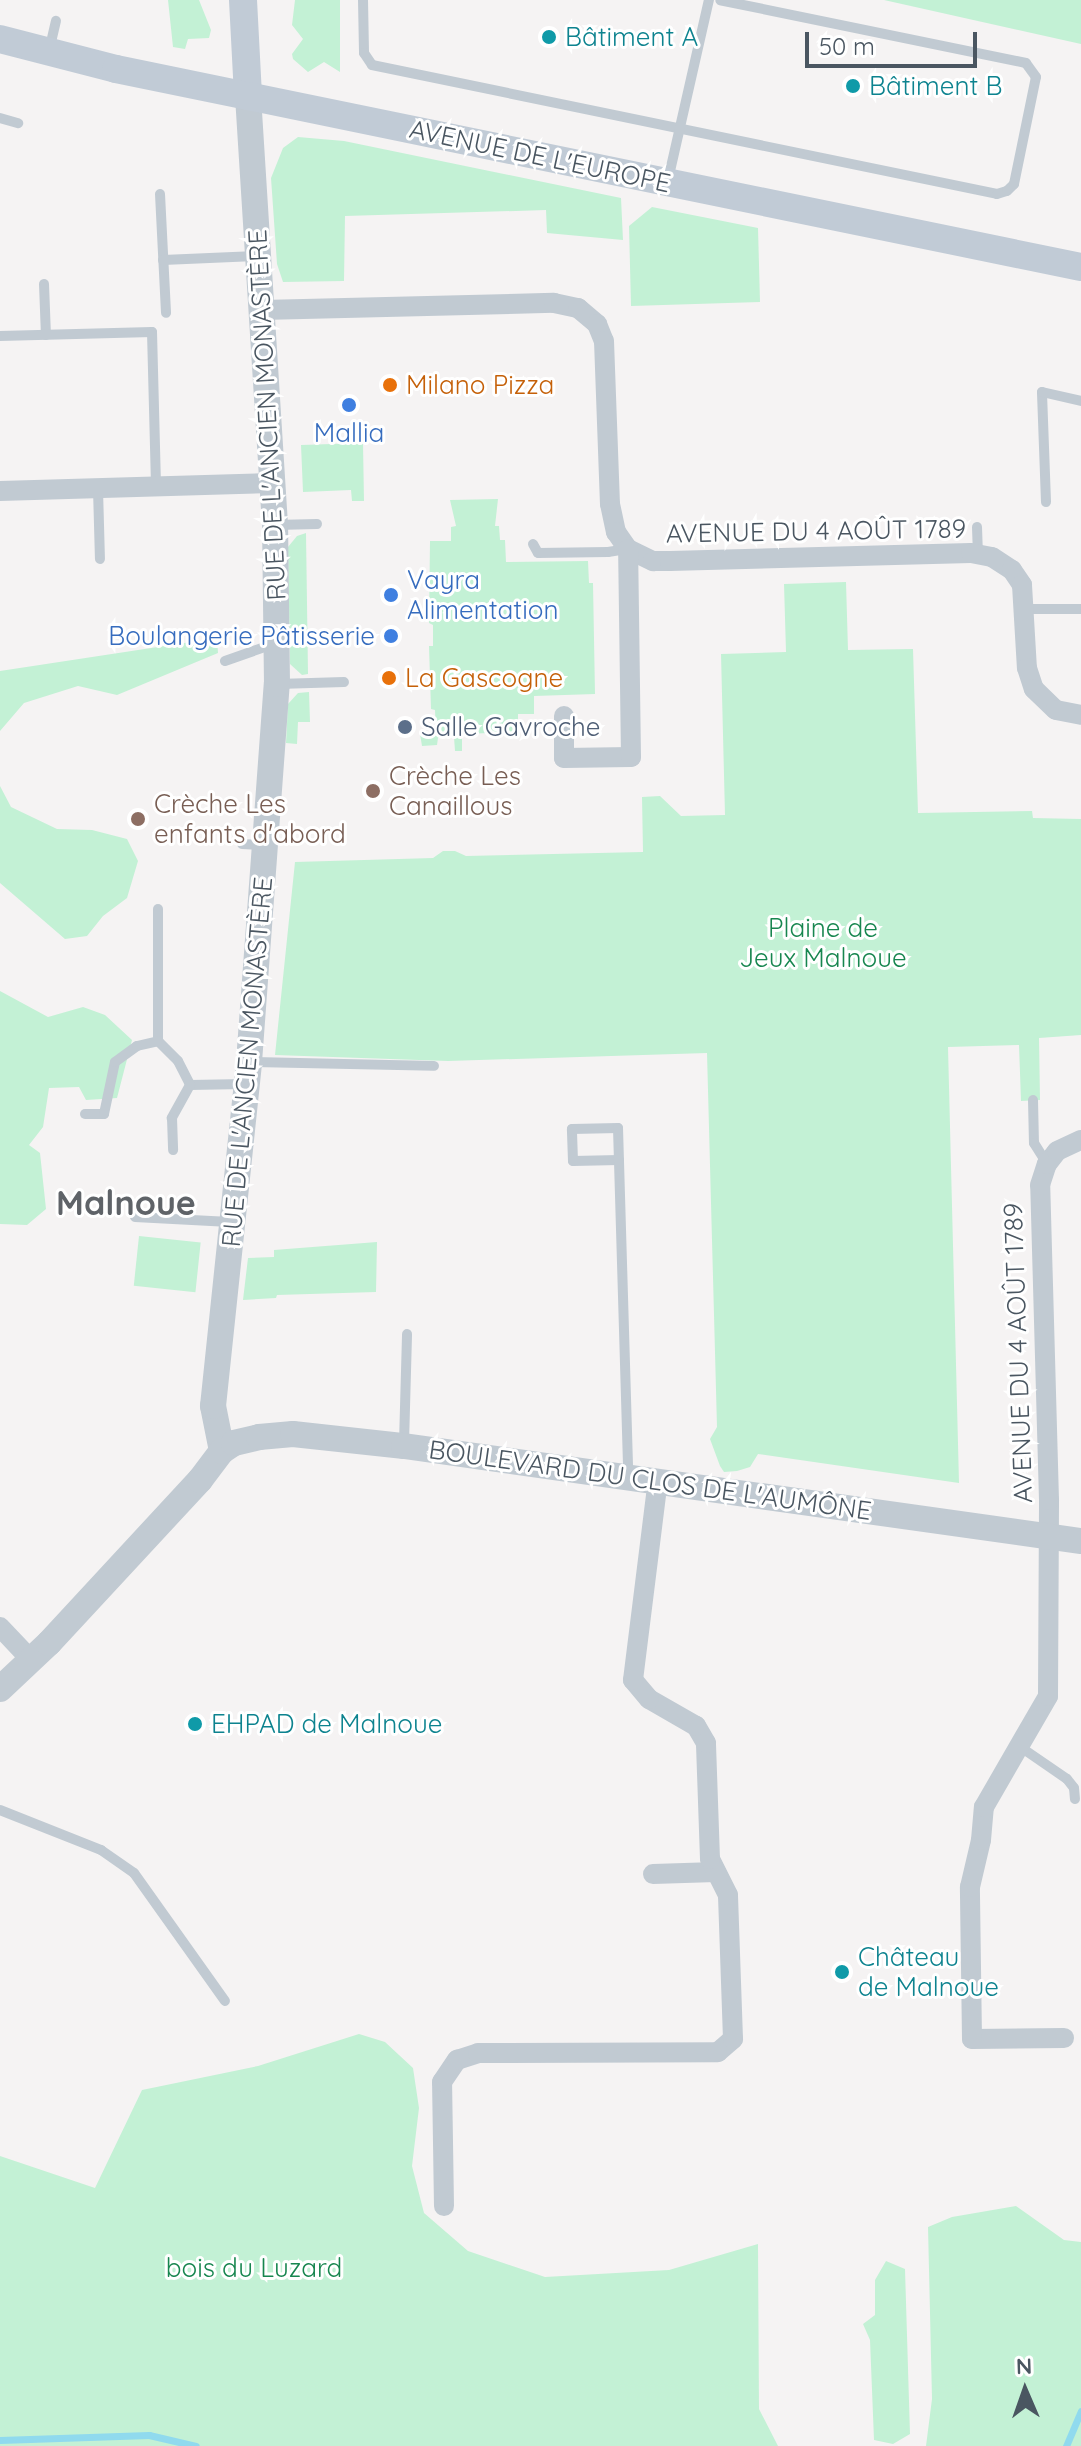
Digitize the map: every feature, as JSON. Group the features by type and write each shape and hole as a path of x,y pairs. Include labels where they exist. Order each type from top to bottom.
{"main road":[{"path":"243,0 248,96"},
{"name":"AVENUE DE L'EUROPE","path":"0,39 48,53 248,96 1081,267"}],"street":[{"name":"RUE DE L'ANCIEN MONASTÈRE","path":"222,1451 213,1406 248,1073 254,845 277,684 278,643 275,525 248,96"},
{"name":"AVENUE DU 4 AOÛT 1789","path":"262,310 554,303 578,308 597,324 604,341 610,504 616,532 628,549 653,561 978,554 992,557 1012,570 1022,585 1027,668 1034,689 1056,710 1081,715"},
{"path":"0,491 272,483"},
{"path":"564,716 564,758 631,757 628,549"},
{"path":"1047,1164 1057,1151 1081,1140"},
{"name":"AVENUE DU 4 AOÛT 1789","path":"1047,1164 1040,1185 1048,1536 1048,1696 984,1807 981,1840 970,1887 972,2039 1064,2038"},
{"name":"BOULEVARD DU CLOS DE L'AUMÔNE","path":"222,1451 246,1439 293,1434 658,1480 1081,1541"},
{"path":"0,1689 32,1661 200,1480 222,1451"},
{"path":"444,2206 442,2082 457,2060 478,2053 718,2052 733,2039 728,1895 709,1852 702,1733 649,1699 633,1680 658,1480"},
{"path":"0,1627 32,1661"},
{"path":"653,1874 716,1872"}],"lane":[{"path":"363,0 364,53 372,65 997,194 1007,191 1014,184 1036,77 1033,68 1026,63 720,0"},
{"path":"668,182 709,0"},
{"path":"48,53 56,21"},
{"path":"0,118 18,123"},
{"path":"160,194 166,313"},
{"path":"163,260 259,256"},
{"path":"44,284 46,335"},
{"path":"0,336 152,332 156,487"},
{"path":"1046,502 1042,392 1081,401"},
{"path":"98,489 100,559"},
{"path":"275,525 317,524"},
{"path":"977,527 978,554"},
{"path":"533,544 538,553 628,549"},
{"path":"1025,609 1081,609"},
{"path":"225,661 278,643"},
{"path":"277,684 344,682"},
{"path":"158,909 158,1041 178,1061 190,1085"},
{"path":"85,1114 104,1114 115,1062 137,1046 158,1041"},
{"path":"173,1150 172,1118 190,1085 248,1073 434,1066"},
{"path":"1033,1100 1034,1143 1047,1164"},
{"path":"619,1160 573,1161 572,1129 618,1128 619,1160 628,1476"},
{"path":"135,1217 232,1222"},
{"path":"404,1446 407,1334"},
{"path":"1019,1746 1067,1779 1074,1788 1075,1799"},
{"path":"0,1810 101,1850 134,1873 225,2001"}],"green space":[{"path":"168,0 199,0 211,30 209,38 188,39 185,49 173,47"},
{"path":"295,0 340,0 340,72 324,62 308,72 293,59 292,54 303,39 292,25"},
{"path":"884,0 1081,0 1081,44"},
{"path":"298,137 344,141 621,198 623,240 547,233 546,210 345,216 344,281 283,282 277,264 271,178 283,148"},
{"path":"652,207 758,228 760,302 631,306 629,226"},
{"path":"363,443 364,501 352,501 351,490 303,492 301,445"},
{"path":"498,499 495,526 499,526 500,540 505,540 506,562 588,561 589,583 593,583 595,694 534,696 534,714 518,714 518,732 462,734 462,751 455,751 454,737 438,738 437,745 422,746 420,734 436,734 435,710 431,709 429,646 433,646 433,625 429,623 430,541 451,541 451,527 456,526 450,500"},
{"path":"306,533 308,674 302,675 290,664 288,547 297,536"},
{"name":"Plaine de Jeux Malnoue","path":"846,582 848,650 913,649 918,813 1032,811 1033,818 1081,819 1081,1035 1039,1038 1040,1100 1021,1101 1019,1045 948,1047 959,1483 758,1454 750,1467 724,1472 720,1466 710,1439 717,1427 707,1053 448,1061 275,1055 295,862 433,858 443,851 455,851 466,856 643,852 642,797 660,796 681,816 725,815 721,654 786,652 784,584"},
{"path":"217,638 218,653 117,695 78,686 24,703 0,731 0,671"},
{"path":"309,692 310,722 298,722 297,744 286,743 288,704 298,693"},
{"path":"0,786 11,807 57,829 92,830 127,839 138,861 127,898 103,916 87,936 65,939 0,883"},
{"path":"0,991 48,1017 83,1007 105,1015 132,1040 117,1098 86,1100 79,1087 49,1088 43,1127 29,1145 40,1153 46,1209 27,1225 0,1224"},
{"path":"139,1236 201,1242 195,1292 134,1286"},
{"path":"377,1242 376,1292 277,1295 276,1298 243,1300 248,1258 274,1257 274,1250"},
{"name":"bois du Luzard","path":"359,2034 385,2042 413,2068 419,2108 412,2166 424,2213 468,2251 545,2277 669,2270 758,2244 759,2409 778,2446 0,2446 0,2156 95,2188 142,2090 258,2066"},
{"path":"1016,2206 1064,2240 1081,2242 1081,2446 926,2446 932,2399 928,2227 952,2217"},
{"path":"886,2261 905,2269 910,2434 893,2444 874,2440 870,2340 863,2324 875,2315 875,2280"}],"waterway":[{"path":"1066,2446 1081,2411"},
{"path":"0,2440 149,2435 196,2446"}],"place":[{"name":"Bâtiment A","path":"549,37"},
{"name":"Bâtiment B","path":"853,86"},
{"name":"Milano Pizza","path":"390,385"},
{"name":"Mallia","path":"349,405"},
{"name":"Vayra Alimentation","path":"391,595"},
{"name":"Boulangerie Pâtisserie","path":"391,636"},
{"name":"La Gascogne","path":"389,678"},
{"name":"Salle Gavroche","path":"405,727"},
{"name":"Crèche Les Canaillous","path":"373,791"},
{"name":"Crèche Les enfants d'abord","path":"138,819"},
{"name":"EHPAD de Malnoue","path":"195,1724"},
{"name":"Château de Malnoue","path":"842,1972"}],"district":[{"name":"Malnoue","path":"126,1203"}]}
